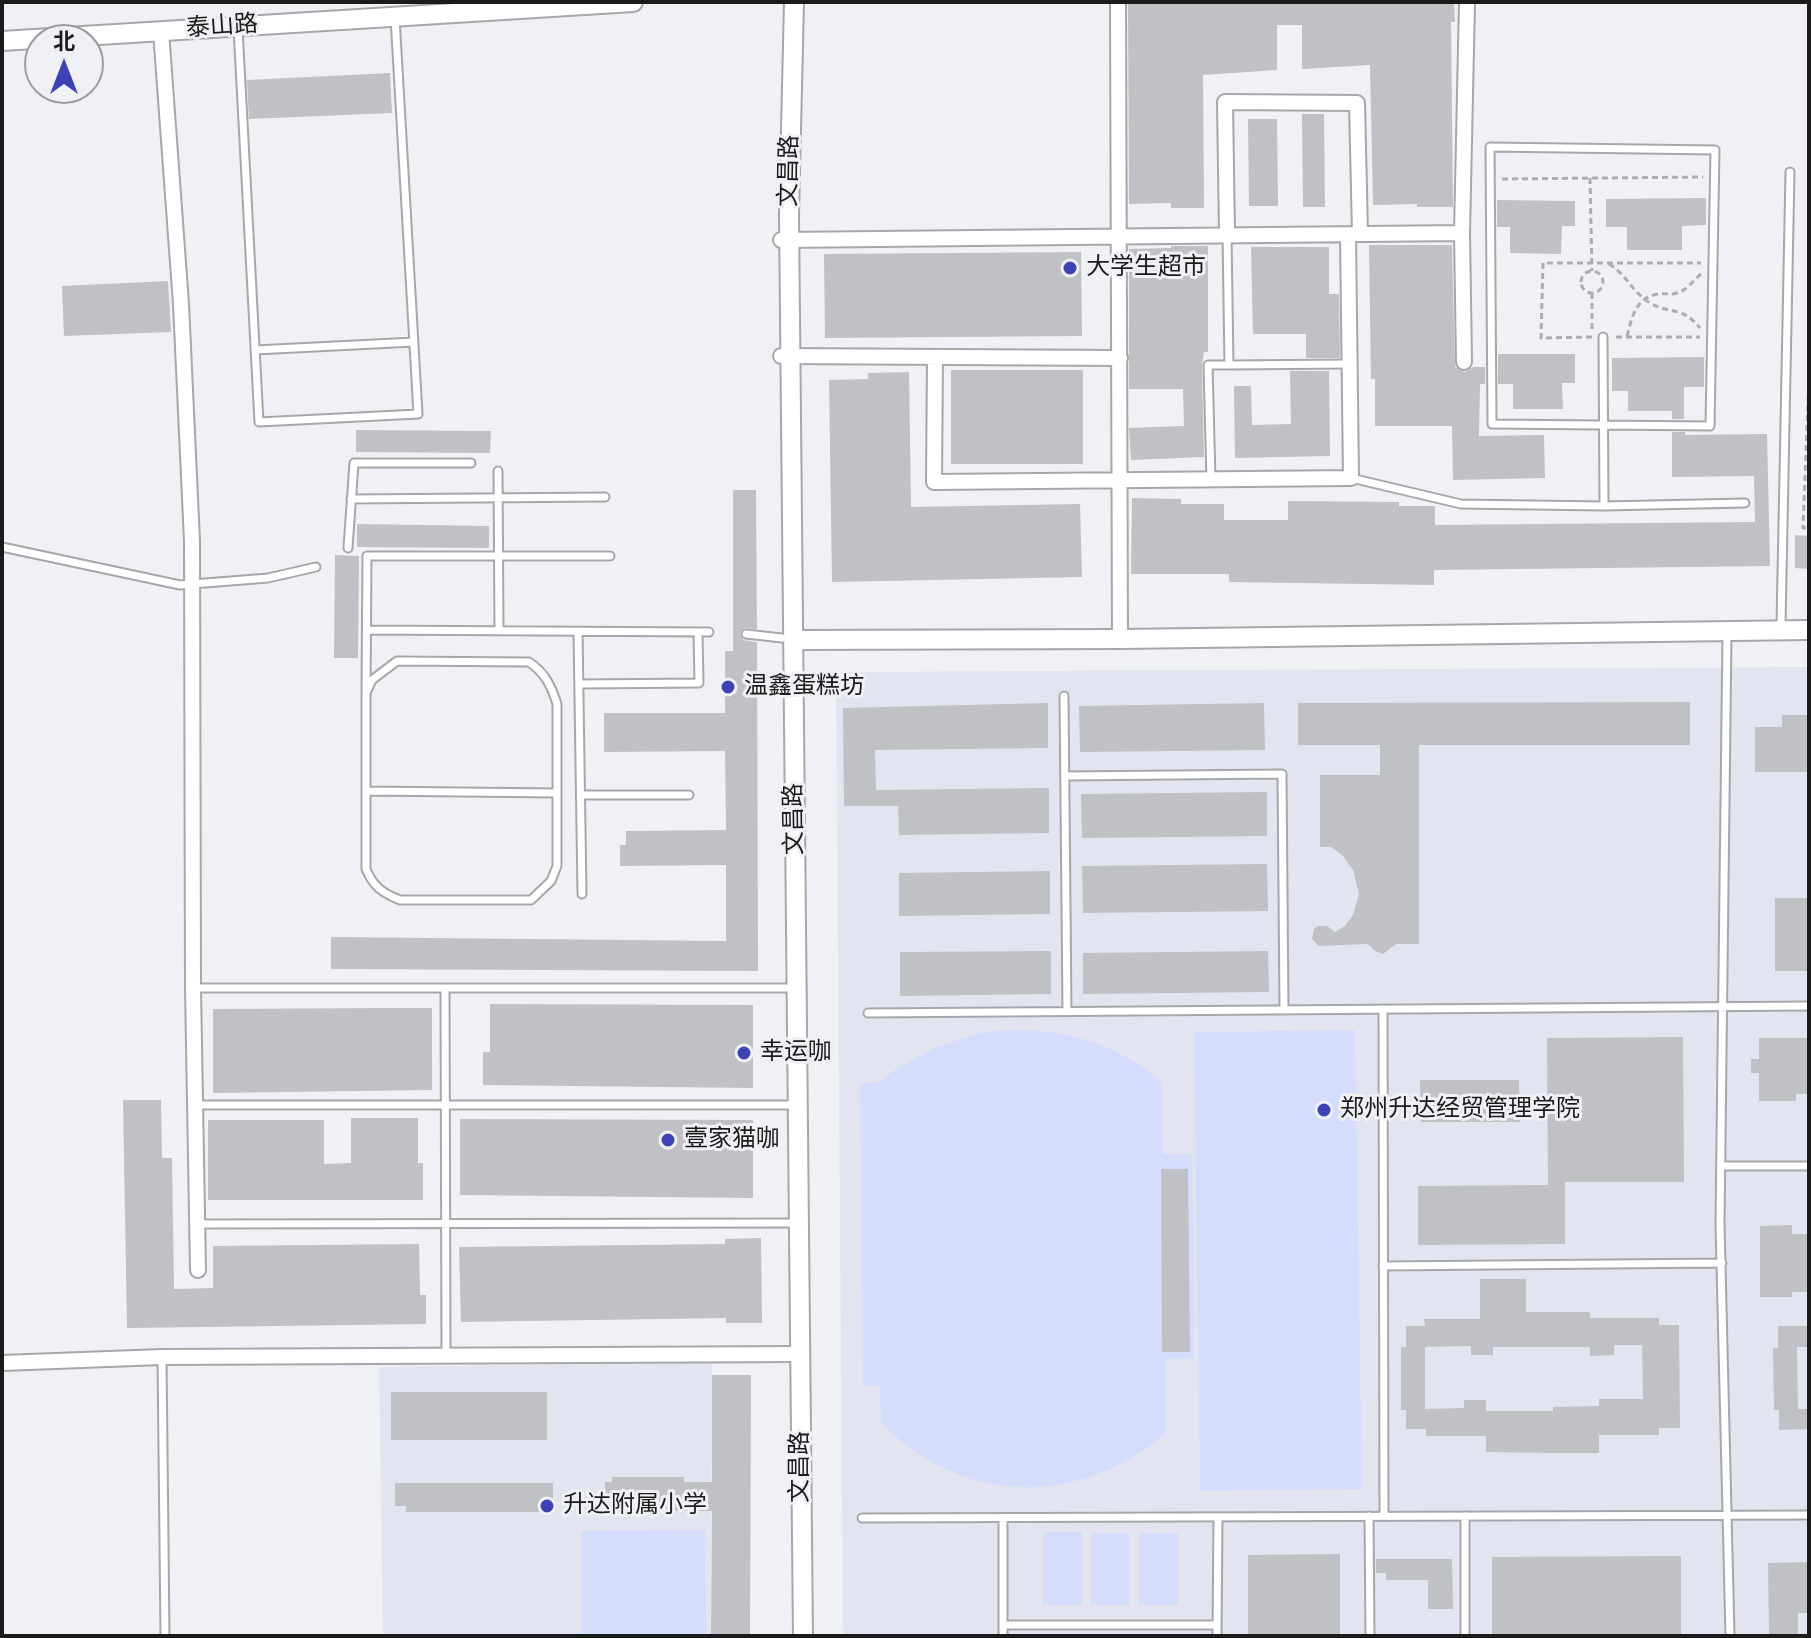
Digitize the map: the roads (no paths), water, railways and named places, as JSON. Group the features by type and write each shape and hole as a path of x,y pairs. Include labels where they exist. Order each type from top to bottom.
{"street":[{"name":"泰山路","path":"2,41 633,2"},
{"name":"文昌路","path":"794,2 785,240 803,1636"},
{"path":"1118,2 1120,639"},
{"path":"1464,362 1462,233 1467,2"},
{"path":"161,31 181,304 192,583 193,988 198,1270"},
{"path":"935,357 934,482 1351,478 1350,364 1357,103 1225,102 1227,235"},
{"path":"785,240 1462,233"},
{"path":"786,356 1120,358"},
{"path":"788,639 1120,639 1809,630"},
{"path":"2,1363 162,1357 801,1354"}],"lane":[{"path":"238,26 259,422 418,414 395,16"},
{"path":"1490,147 1715,150 1710,426 1603,426 1492,424 1490,147"},
{"path":"1781,625 1790,172"},
{"path":"1227,235 1229,365"},
{"path":"1603,337 1604,506"},
{"path":"255,350 414,342"},
{"path":"1211,480 1208,365 1350,364"},
{"path":"348,548 354,463 471,463"},
{"path":"498,471 499,631"},
{"path":"1351,478 1461,504 1604,506 1745,503"},
{"path":"351,499 605,497"},
{"path":"2,547 180,585 268,578 316,567"},
{"path":"366,693 372,680 397,661 529,662 539,669 550,683 557,704 557,866 551,881 531,900 400,900 384,893 371,882 366,869 366,693 367,556 610,556"},
{"path":"367,630 709,632"},
{"path":"1727,631 1721,1166 1730,1636"},
{"path":"578,632 582,894"},
{"path":"579,684 699,683 698,632"},
{"path":"746,634 788,639"},
{"path":"1064,696 1067,1012"},
{"path":"1065,776 1282,774 1284,1010"},
{"path":"366,791 557,793"},
{"path":"581,795 689,795"},
{"path":"193,988 797,988"},
{"path":"445,988 446,1354"},
{"path":"868,1013 1809,1006"},
{"path":"1383,1009 1384,1516"},
{"path":"195,1105 798,1105"},
{"path":"1721,1166 1809,1166"},
{"path":"198,1224 799,1223"},
{"path":"1383,1266 1722,1263"},
{"path":"162,1357 165,1636"},
{"path":"862,1518 1809,1515"},
{"path":"1369,1516 1370,1636"},
{"path":"1465,1516 1465,1636"},
{"path":"1217,1636 1218,1517"},
{"path":"1003,1518 1003,1636"},
{"path":"1003,1625 1217,1625"}],"place":[{"name":"大学生超市","path":"1070,268"},
{"name":"温鑫蛋糕坊","path":"728,687"},
{"name":"幸运咖","path":"744,1053"},
{"name":"郑州升达经贸管理学院","path":"1324,1110"},
{"name":"壹家猫咖","path":"668,1140"},
{"name":"升达附属小学","path":"547,1506"}]}
